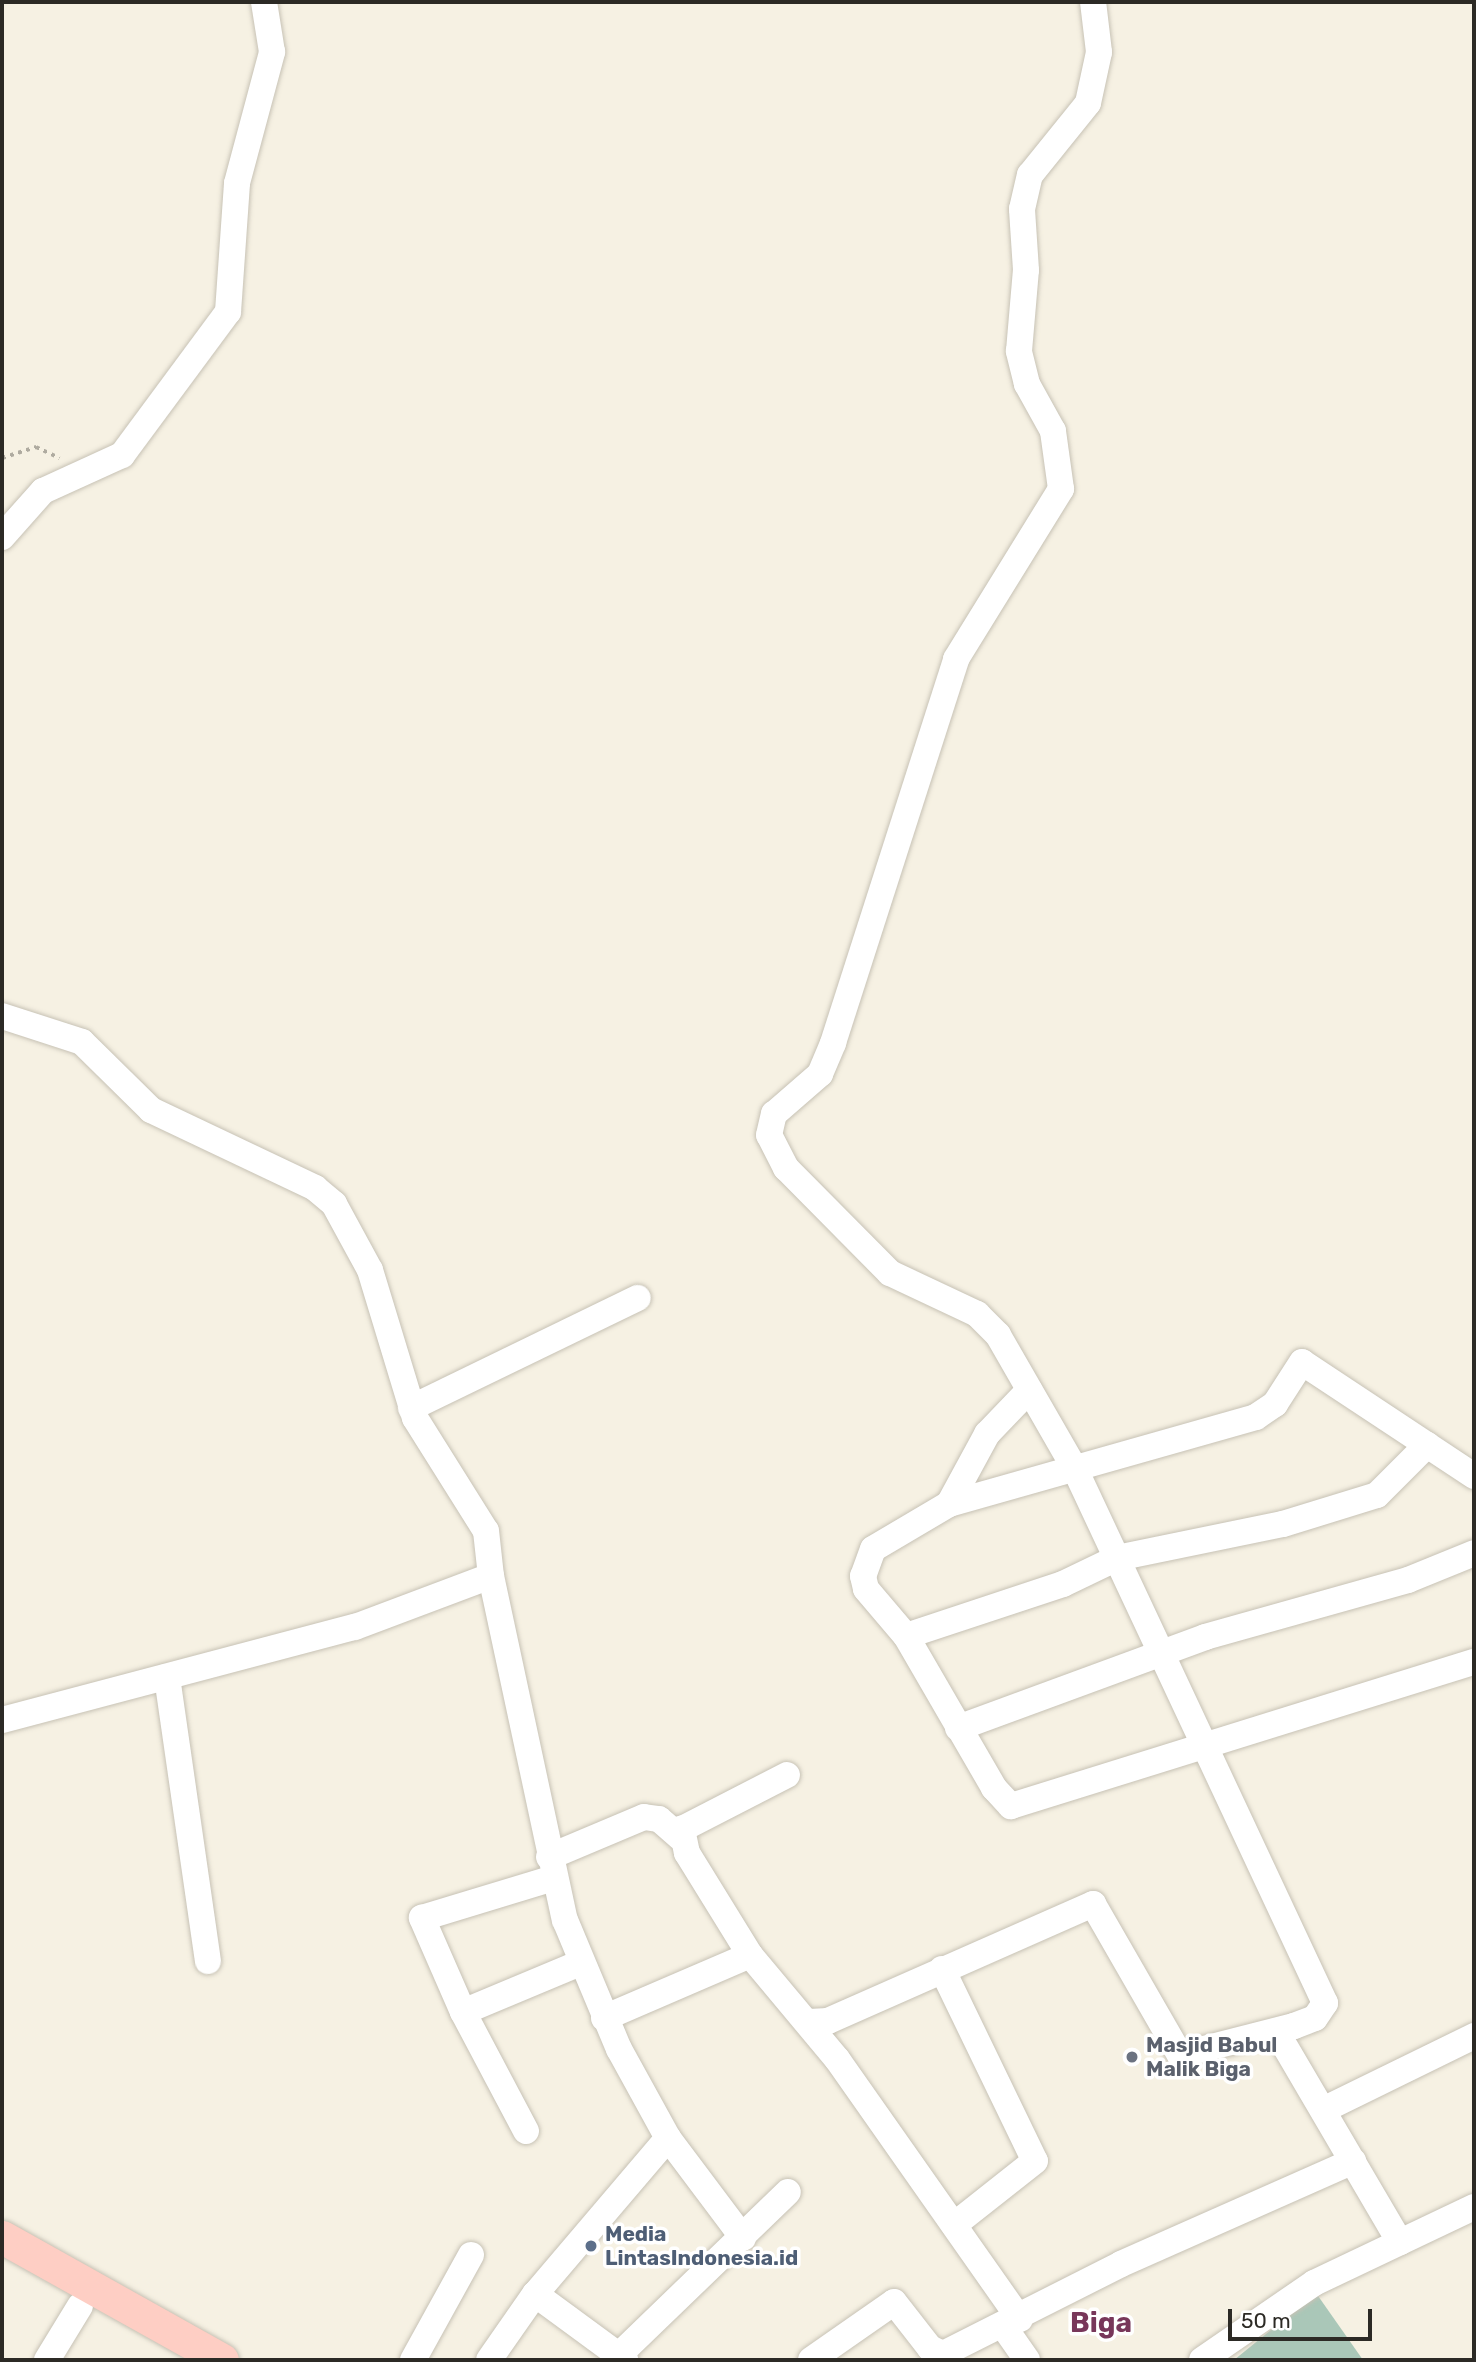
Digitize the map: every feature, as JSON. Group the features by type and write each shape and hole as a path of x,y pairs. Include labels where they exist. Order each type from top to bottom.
{"main road":[{"path":"2,2237 222,2360"},
{"path":"2,2261 176,2360"}],"street":[{"path":"2,537 43,491 122,455 228,312 237,183 272,52 264,2"},
{"path":"809,2022 828,2021 1093,1904 1180,2055 1276,2031 1315,2018 1325,2003 1076,1469 998,1335 977,1314 923,1293 859,1243 786,1168 769,1126 778,1108 820,1074 833,1043 956,659 1061,489 1053,431 1027,384 1018,351 1026,270 1022,209 1030,175 1088,103 1099,52 1093,2"},
{"path":"2,1016 82,1042 151,1110 330,1199 370,1270 411,1408 486,1531 491,1576 551,1868 580,1963 604,2018 668,2138 743,2238"},
{"path":"411,1408 638,1298"},
{"path":"1474,1476 1303,1362 1275,1404 1256,1417 948,1504 873,1549 867,1560 866,1589 906,1636 958,1728 1011,1806 1205,1742 1474,1662"},
{"path":"948,1504 987,1434 1029,1390"},
{"path":"906,1636 1063,1584 1117,1558 1283,1524 1377,1496 1427,1445"},
{"path":"958,1728 1162,1652 1408,1580 1474,1553"},
{"path":"6,1713 167,1678 355,1627 491,1576"},
{"path":"167,1678 208,1961"},
{"path":"680,1836 704,1813 787,1775"},
{"path":"526,2131 463,2012 422,1918 551,1868 645,1817 659,1819 680,1836 750,1955 809,2022 954,2225 1012,2323 1027,2360"},
{"path":"604,2018 750,1955"},
{"path":"463,2012 580,1963"},
{"path":"942,1969 1035,2161 954,2225"},
{"path":"1276,2031 1400,2242"},
{"path":"1323,2110 1474,2036"},
{"path":"489,2360 535,2294 668,2138"},
{"path":"811,2360 889,2302 943,2354 1012,2323 1121,2264 1353,2161"},
{"path":"535,2294 622,2358 788,2192"},
{"path":"1202,2360 1314,2283 1474,2207"},
{"path":"414,2360 471,2255"},
{"path":"47,2360 80,2306"}],"path":[{"path":"2,458 36,447 66,460"}],"green space":[{"path":"1316,2293 1363,2360 1234,2360"}],"place":[{"name":"Masjid Babul Malik Biga","path":"1132,2057"},
{"name":"Media LintasIndonesia.id","path":"591,2246"}],"district":[{"name":"Biga","path":"1101,2323"}]}
